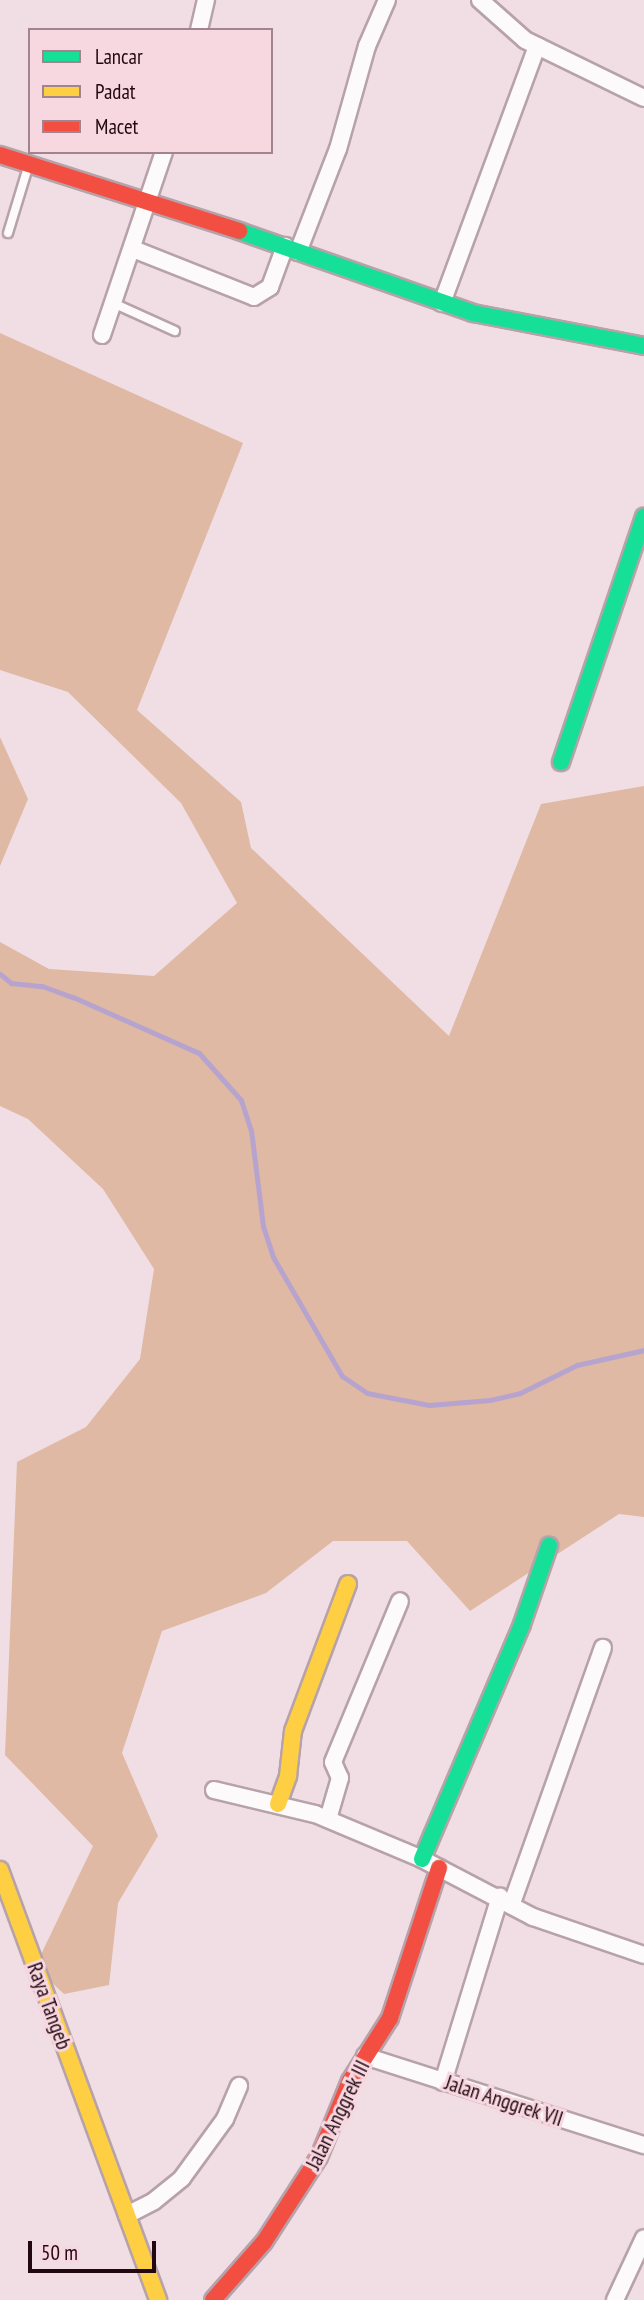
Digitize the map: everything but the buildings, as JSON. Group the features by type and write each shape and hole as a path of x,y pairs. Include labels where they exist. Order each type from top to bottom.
{"street":[{"path":"199,28 206,0"},
{"path":"133,249 254,297 270,287 338,149 367,46 387,0"},
{"path":"480,0 515,33 644,98"},
{"path":"442,303 537,46"},
{"path":"103,335 163,154"},
{"path":"0,155 150,199 473,313 644,346"},
{"path":"561,762 644,517"},
{"path":"422,1859 522,1624 549,1546"},
{"path":"278,1804 288,1776 293,1731 348,1584"},
{"path":"328,1819 339,1782 333,1762 400,1601"},
{"path":"443,2082 506,1900 603,1648"},
{"path":"214,1790 278,1804 328,1819 422,1859 506,1900 534,1917 644,1955"},
{"name":"Jalan Anggrek III","path":"213,2300 264,2242 298,2193 365,2056 390,2018 439,1868"},
{"name":"Raya Tangeb","path":"0,1870 98,2143 158,2300"},
{"name":"Jalan Anggrek VII","path":"365,2056 644,2145"},
{"path":"127,2215 154,2201 182,2178 225,2119 239,2086"},
{"path":"615,2300 644,2238"}],"lane":[{"path":"8,233 29,164"},
{"path":"113,303 174,331"}],"shaded area":[{"path":"0,333 243,443 137,710 241,802 251,848 449,1036 541,804 644,786 644,1517 619,1514 470,1611 407,1541 333,1541 266,1593 162,1631 122,1753 158,1836 118,1903 109,1985 64,1994 35,1967 93,1846 5,1755 17,1462 86,1427 140,1359 154,1269 103,1189 28,1119 0,1106 0,942 49,969 154,976 237,903 181,803 68,692 0,670"},
{"path":"0,737 28,799 0,866"}],"waterway":[{"path":"0,974 11,983 42,986 73,997 199,1053 241,1100 251,1130 263,1226 273,1257 342,1376 367,1393 429,1405 490,1400 520,1393 577,1365 644,1350"}],"traffic: fast":[{"path":"239,231 473,313 644,346"},
{"path":"561,762 644,517"},
{"path":"422,1859 522,1624 549,1546"}],"traffic: slow":[{"path":"278,1804 288,1776 293,1731 348,1584"},
{"path":"0,1870 158,2300"}],"traffic: jam":[{"path":"0,155 239,231"},
{"path":"213,2300 264,2242 319,2157 350,2081 390,2018 439,1868"}]}
